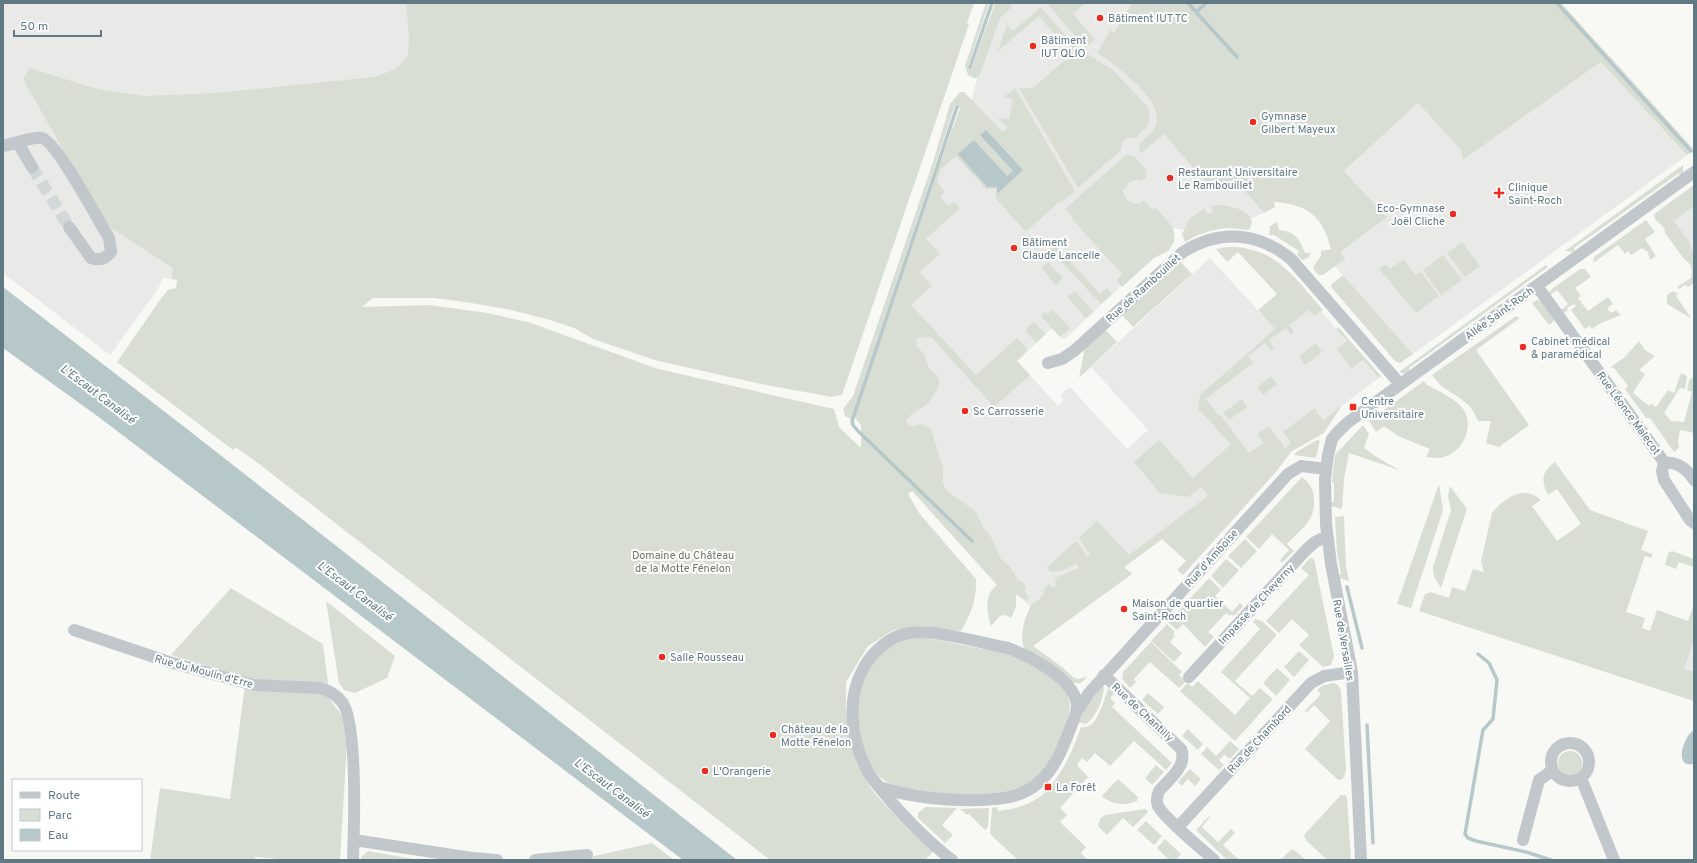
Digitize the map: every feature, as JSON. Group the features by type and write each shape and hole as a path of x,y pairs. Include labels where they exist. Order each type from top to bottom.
{"street":[{"path":"3,146 35,138 42,138 50,143 60,157 108,238 111,252 102,259 97,260 91,258 69,227"},
{"path":"18,143 32,167"},
{"name":"Allée Saint-Roch","path":"1326,468 1330,446 1336,434 1347,423 1694,172"},
{"name":"Rue de Rambouillet","path":"1048,363 1062,359 1074,351 1183,252 1195,245 1211,239 1230,236 1254,239 1271,245 1292,259 1400,384"},
{"name":"Rue Léonce Malecot","path":"1537,286 1664,462 1662,471 1664,480 1690,520 1694,523"},
{"name":"Rue Léonce Malecot","path":"1664,462 1676,463 1688,472 1694,480"},
{"name":"Rue d'Amboise","path":"879,787 909,796 950,800 999,798 1017,795 1038,784 1054,765 1063,750 1077,711 1083,700 1104,675 1288,474 1301,466 1326,468"},
{"name":"Rue de Versailles","path":"1326,468 1327,536 1352,672 1361,860"},
{"name":"Impasse de Cheverny","path":"1189,677 1306,550 1315,542 1327,536"},
{"name":"Rue du Moulin d'Erre","path":"74,630 169,662 254,685 319,688 329,690 342,702 352,729 353,860"},
{"path":"952,860 912,824 879,787 868,772 857,746 852,718 853,695 860,673 869,659 884,645 909,633 932,633 1008,648 1022,653 1049,670 1066,685 1075,696 1077,711"},
{"name":"Rue de Chambord","path":"1178,827 1310,683 1324,676 1352,672"},
{"name":"Rue de Chantilly","path":"1104,675 1182,749 1184,755 1182,766 1159,791 1157,801 1160,810 1214,860"},
{"path":"1575,744 1583,748 1588,756 1588,771 1581,778 1574,781 1566,781 1558,777 1553,770 1552,761 1554,752 1561,746 1575,744"},
{"path":"1523,840 1539,780 1553,770"},
{"path":"1581,778 1614,860"},
{"path":"354,840 472,858 497,860"},
{"path":"535,860 587,855"}],"shaded area":[{"path":"3,3 447,3 478,304 434,298 373,298 183,215 171,279 163,278 158,289 110,355 3,273"},
{"path":"1004,3 1174,3 1183,119 1264,213 1245,221 1189,231 1174,228 1166,241 1121,282 1122,285 1064,340 1052,328 1017,361 1058,406 1064,400 1060,395 1070,387 1127,449 1148,430 1091,367 1210,258 1275,329 1314,300 1323,310 1321,311 1325,316 1379,378 1048,624 968,546 861,425 897,300 941,169 972,100 977,78"},
{"name":"Clinique Saint-Roch","path":"1610,56 1694,150 1413,354 1327,257 1385,215 1344,171 1418,103 1461,150 1463,160"},
{"path":"1694,191 1694,264 1659,216"},
{"path":"1694,640 1694,701 1683,669"}],"green space":[{"name":"Domaine du Château de la Motte Fénelon","path":"406,3 974,3 967,23 969,24 965,36 842,395 832,397 761,384 658,361 593,339 574,328 511,310 434,298 373,298 362,307 428,305 488,313 531,323 658,369 834,409 839,427 861,448 861,425 855,418 855,415 934,179 960,108 955,105 851,419 845,416 843,409 853,396 934,159 950,104 960,92 964,92 1003,132 1008,128 999,120 999,118 1009,119 1013,99 1004,97 1015,88 1075,191 1060,203 1059,202 1026,232 996,199 996,189 986,189 956,156 941,169 937,182 945,192 940,197 948,206 954,202 960,208 926,239 940,254 920,272 932,286 911,305 976,375 1017,338 1028,350 1017,361 1030,375 994,407 931,337 918,338 916,340 917,346 925,356 929,368 937,375 940,382 929,402 909,416 906,422 910,426 920,424 925,425 931,430 943,468 943,483 946,490 975,511 983,527 990,535 1001,559 1011,568 1018,580 1024,583 1026,588 1024,591 1029,597 1026,601 1016,594 1016,607 1011,618 1006,615 1000,616 991,626 987,604 990,594 997,585 912,491 908,494 919,513 976,579 973,606 961,631 921,626 894,630 868,646 846,682 846,716 857,764 876,795 911,832 934,851 925,860 770,860 263,467 236,447 233,450 117,362 162,297 168,290 176,288 177,280 171,279 173,268 105,224 23,79 30,68 97,89 143,96 216,93 374,77 396,69 408,56 409,37"},
{"path":"986,3 989,3 968,66 972,67 995,3 1008,3 1012,7 1000,18 979,77 974,78 968,75 965,66"},
{"path":"1047,3 1085,3 1073,14 1095,40 1086,47"},
{"path":"1132,3 1561,3 1694,150 1687,155 1601,62 1463,160 1461,150 1418,103 1344,171 1387,217 1340,252 1345,259 1323,275 1319,275 1313,267 1321,256 1321,251 1331,249 1324,228 1312,214 1305,209 1286,203 1274,202 1275,207 1264,213 1244,190 1226,186 1209,186 1164,134 1141,153 1139,151 1140,143 1152,132 1157,122 1155,110 1150,100 1134,81 1114,64 1097,53 1111,30 1114,33"},
{"path":"1041,7 1076,47 1113,70 1147,106 1150,113 1149,124 1136,138 1127,138 1122,142 1121,150 1078,188 1019,88 1023,89 1034,87 1072,54 1072,47 1060,33 1056,36 1039,16 998,51 1007,24 1013,31"},
{"path":"1126,155 1134,156 1147,171 1146,177 1141,181 1135,180 1129,182 1126,189 1123,189 1126,198 1135,204 1139,204 1144,200 1152,210 1155,207 1169,222 1174,232 1174,238 1173,244 1168,251 1154,258 1122,287 1116,280 1122,274 1072,219 1073,218 1065,209"},
{"path":"1683,165 1683,173 1680,175 1679,173 1574,248 1574,252 1565,251"},
{"path":"1694,185 1694,206 1674,221 1690,243 1690,247 1694,253 1694,283 1688,287 1685,285 1679,289 1677,287 1691,278 1692,270 1690,264 1684,259 1665,233 1663,226 1655,219 1654,214"},
{"path":"1223,205 1245,212 1251,218 1252,222 1250,229 1216,229 1200,234 1185,242 1182,234 1190,218 1205,208 1207,214 1213,212 1211,206"},
{"path":"1646,220 1655,232 1645,239 1656,256 1650,260 1648,252 1642,248 1631,255 1628,251 1625,254 1618,245 1593,263 1594,257"},
{"path":"1277,222 1279,230 1293,234 1299,240 1305,253 1311,253 1308,258 1302,260 1297,255 1299,251 1274,235 1269,235 1270,226"},
{"path":"1050,239 1100,294 1107,288 1112,294 1101,304 1045,244"},
{"path":"1462,242 1480,266 1465,277 1447,253"},
{"path":"1227,247 1243,248 1258,252 1271,258 1293,275 1323,310 1315,316 1309,310 1289,325 1294,332 1291,335 1286,328 1269,340 1274,348 1271,350 1265,343 1248,356 1253,363 1206,399 1219,416 1221,415 1249,453 1263,443 1257,434 1269,426 1285,448 1291,443 1283,432 1315,408 1318,415 1323,420 1342,405 1324,433 1292,451 1274,474 1183,575 1177,570 1186,561 1162,539 1124,567 1132,574 1033,646 1062,667 1074,678 1078,679 1087,677 1081,683 1073,683 1025,649 1023,645 1023,628 1031,606 1043,595 1044,589 1049,584 1052,587 1056,586 1055,578 1079,568 1077,564 1061,571 1052,572 1046,568 1076,541 1087,556 1090,554 1079,538 1097,521 1129,555 1208,496 1202,487 1188,497 1160,493 1134,462 1159,440 1193,478 1231,444 1198,409 1200,395 1275,329 1258,310 1277,294 1238,252 1227,262 1216,249"},
{"path":"1443,255 1462,280 1441,295 1423,270"},
{"path":"1404,259 1415,275 1421,272 1439,296 1416,313 1379,269 1386,264 1390,269"},
{"path":"1048,262 1063,278 1056,285 1041,268"},
{"path":"1181,262 1192,274 1133,327 1122,315"},
{"path":"1546,265 1548,267 1409,368 1410,371 1405,374 1399,372"},
{"path":"1580,269 1585,269 1591,277 1575,288 1581,296 1578,298 1588,311 1608,297 1613,304 1607,308 1611,313 1616,310 1621,315 1601,323 1592,329 1590,326 1585,329 1571,310 1576,306 1574,304 1567,308 1568,310 1564,313 1561,310 1568,304 1557,290 1550,295 1549,293 1553,288"},
{"path":"1343,275 1413,354 1400,363 1395,361 1331,287 1332,284"},
{"path":"1075,291 1093,311 1086,318 1067,297"},
{"path":"1673,291 1678,294 1676,296 1692,319 1667,304 1667,295"},
{"path":"1537,300 1541,301 1555,320 1549,325 1532,303"},
{"path":"1053,310 1070,328 1060,337 1041,316 1045,312 1048,314"},
{"path":"1516,316 1520,318 1476,350 1529,425 1499,447 1486,443 1491,421 1478,421 1474,412 1468,405 1444,388 1432,375"},
{"path":"1034,322 1046,334 1036,343 1025,330"},
{"path":"1338,327 1381,376 1379,378 1363,360 1351,369 1337,349 1347,341 1336,329"},
{"path":"1105,329 1117,342 1079,378 1085,347"},
{"path":"1639,341 1645,350 1655,356 1639,370 1645,374 1633,393 1649,406 1651,404 1656,407 1668,390 1674,393 1681,373 1687,376 1685,389 1680,388 1664,413 1671,421 1684,422 1692,392 1687,390 1689,381 1691,378 1694,379 1694,397 1692,400 1694,401 1694,433 1680,430 1678,442 1679,448 1674,452 1650,418 1646,418 1625,389 1628,386 1615,369 1611,367 1625,357"},
{"path":"1316,343 1322,352 1305,365 1299,356"},
{"path":"1271,376 1277,384 1263,395 1257,387"},
{"path":"1424,381 1427,385 1456,401 1467,416 1467,432 1460,446 1447,456 1439,458 1426,457 1430,449 1398,436 1384,426 1376,432 1369,421"},
{"path":"1242,399 1247,407 1229,420 1223,413"},
{"path":"1363,425 1369,434 1364,448 1399,470 1349,453 1344,479 1342,509 1331,506 1331,502 1334,502 1334,483 1332,482 1335,455"},
{"path":"1317,440 1320,441 1316,458 1294,455 1295,453"},
{"path":"1555,462 1590,510 1648,531 1641,550 1653,554 1651,558 1645,556 1626,612 1645,618 1642,628 1650,631 1657,610 1688,621 1694,604 1694,640 1684,669 1694,672 1694,701 1419,611 1425,594 1431,592 1449,598 1452,587 1465,591 1473,569 1484,572 1481,562 1492,513 1508,498 1521,493 1528,493 1535,495 1541,500 1532,506 1557,541 1581,524 1557,489 1548,495 1543,481 1545,473"},
{"path":"1302,477 1312,490 1314,497 1314,508 1306,525 1287,544 1294,551 1282,563 1280,560 1289,550 1272,534 1259,549 1246,537"},
{"path":"1439,484 1443,510 1411,608 1397,604"},
{"path":"1450,486 1467,509 1441,588 1434,577 1433,567 1451,510 1448,496"},
{"path":"1344,516 1346,567 1349,581 1339,578 1338,575 1341,574 1337,552 1335,517"},
{"path":"1245,539 1257,551 1241,568 1228,556"},
{"path":"1672,551 1694,559 1694,567 1679,562 1676,569 1665,565 1668,553"},
{"path":"1310,558 1314,559 1334,656 1331,665 1323,667 1299,645 1309,635 1292,619 1279,633 1266,621 1309,575 1301,568"},
{"path":"1226,559 1239,570 1223,588 1211,576"},
{"path":"1209,578 1221,590 1215,596 1232,612 1240,603 1243,606 1235,615 1229,615 1226,613 1208,632 1214,637 1205,647 1183,624 1177,630 1168,622"},
{"path":"231,588 323,644 330,699 344,719 347,742 340,860 292,860 255,857 255,860 150,860 160,788 230,799 246,677 171,655"},
{"path":"326,601 395,656 387,678 355,693 344,690 339,683"},
{"path":"1255,619 1262,621 1276,634 1276,636 1235,681 1252,696 1260,688 1273,699 1235,741 1180,691 1188,683 1192,687 1198,681 1235,715 1250,698 1221,672 1260,629 1253,622"},
{"path":"1167,624 1175,632 1173,634 1175,636 1170,642 1182,653 1174,662 1151,641"},
{"path":"909,638 935,639 980,649 1004,652 1040,670 1058,683 1068,696 1070,707 1069,713 1060,740 1050,760 1037,778 1024,786 1011,790 972,795 950,795 908,790 892,785 880,777 870,764 863,749 859,733 859,699 863,683 870,668 880,655 890,647"},
{"path":"1151,642 1182,672 1179,675 1186,681 1179,688 1150,662 1134,679 1136,682 1130,688 1122,679 1123,672"},
{"path":"1299,651 1309,660 1294,677 1284,667"},
{"path":"1277,668 1290,680 1276,696 1263,683"},
{"path":"1333,683 1338,685 1341,691 1346,771 1341,780 1337,779 1305,749 1330,721 1314,705 1306,713 1305,711 1321,694 1317,690 1322,686"},
{"path":"1102,687 1104,687 1099,707 1093,716 1086,724 1078,722 1082,711"},
{"path":"1109,688 1114,693 1110,698 1115,703 1112,707 1172,763 1166,770 1134,741 1110,766 1095,753 1087,762 1082,758 1077,765 1088,777 1060,808 1067,815 1060,822 1086,847 1081,853 1088,860 1018,860 990,834 992,808 997,807 998,811 1027,804 1052,787 1051,785 1069,758 1081,727 1087,727 1096,719"},
{"path":"1148,693 1164,707 1158,714 1142,700"},
{"path":"1188,729 1203,744 1198,750 1182,736"},
{"path":"1230,741 1239,749 1230,759 1224,755 1219,760 1224,765 1219,770 1201,754 1207,747 1216,756"},
{"path":"1570,751 1578,755 1582,763 1578,771 1570,775 1562,771 1558,763 1562,755"},
{"path":"1156,765 1164,772 1152,785 1145,778"},
{"path":"1190,769 1201,779 1195,786 1188,779 1182,786 1178,782"},
{"path":"1118,779 1138,797 1137,801 1127,804 1118,804 1102,796"},
{"path":"1341,795 1346,795 1347,798 1351,860 1327,860 1306,840 1304,835"},
{"path":"926,807 957,808 942,825 953,835 945,843 918,818 918,813"},
{"path":"989,808 988,827 985,830 969,814 967,815 960,809"},
{"path":"1145,809 1148,811 1147,813 1133,827 1123,818 1107,835 1098,826 1100,819 1105,815"},
{"path":"1209,816 1210,817 1202,827 1218,842 1231,829 1235,833 1223,845 1239,860 1227,860 1196,830"},
{"path":"1146,821 1162,836 1154,845 1137,830"},
{"path":"1165,839 1181,854 1176,860 1169,860 1157,848"},
{"path":"652,843 674,860 577,860"},
{"path":"1292,849 1294,850 1306,860 1280,860"},
{"path":"368,851 413,859 361,860 362,856"}],"water":[{"path":"986,130 1023,170 997,194 997,187 987,187 958,154 974,140 1007,176 1013,171 980,135"},
{"name":"L'Escaut Canalisé","path":"3,287 187,429 737,860 683,860 100,418 3,348"},
{"path":"1694,730 1694,762 1693,764 1687,764 1683,761 1682,750 1690,733"}],"waterway":[{"path":"970,67 992,3"},
{"path":"1188,3 1196,12"},
{"path":"1206,3 1196,12 1237,57"},
{"path":"1557,3 1691,151"},
{"path":"957,107 852,421 853,425 858,431 972,541"},
{"path":"1347,587 1362,648"},
{"path":"1478,654 1489,663 1497,680 1493,719 1483,730 1465,834 1468,838 1476,841 1526,852 1551,860"},
{"path":"1367,725 1373,843"}],"tunnel":[{"path":"32,167 69,227"}],"place":[{"name":"Bâtiment IUT TC","path":"1100,18"},
{"name":"Bâtiment IUT QLIO","path":"1033,46"},
{"name":"Gymnase Gilbert Mayeux","path":"1253,122"},
{"name":"Restaurant Universitaire Le Rambouillet","path":"1170,178"},
{"name":"Clinique Saint-Roch","path":"1499,193"},
{"name":"Eco-Gymnase Joël Cliche","path":"1453,214"},
{"name":"Bâtiment Claude Lancelle","path":"1014,248"},
{"name":"Cabinet médical & paramédical","path":"1523,347"},
{"name":"Centre Universitaire","path":"1353,407"},
{"name":"Sc Carrosserie","path":"965,411"},
{"name":"Maison de quartier Saint-Roch","path":"1124,609"},
{"name":"Salle Rousseau","path":"662,657"},
{"name":"Château de la Motte Fénelon","path":"773,735"},
{"name":"L'Orangerie","path":"705,771"},
{"name":"La Forêt","path":"1048,787"}]}
